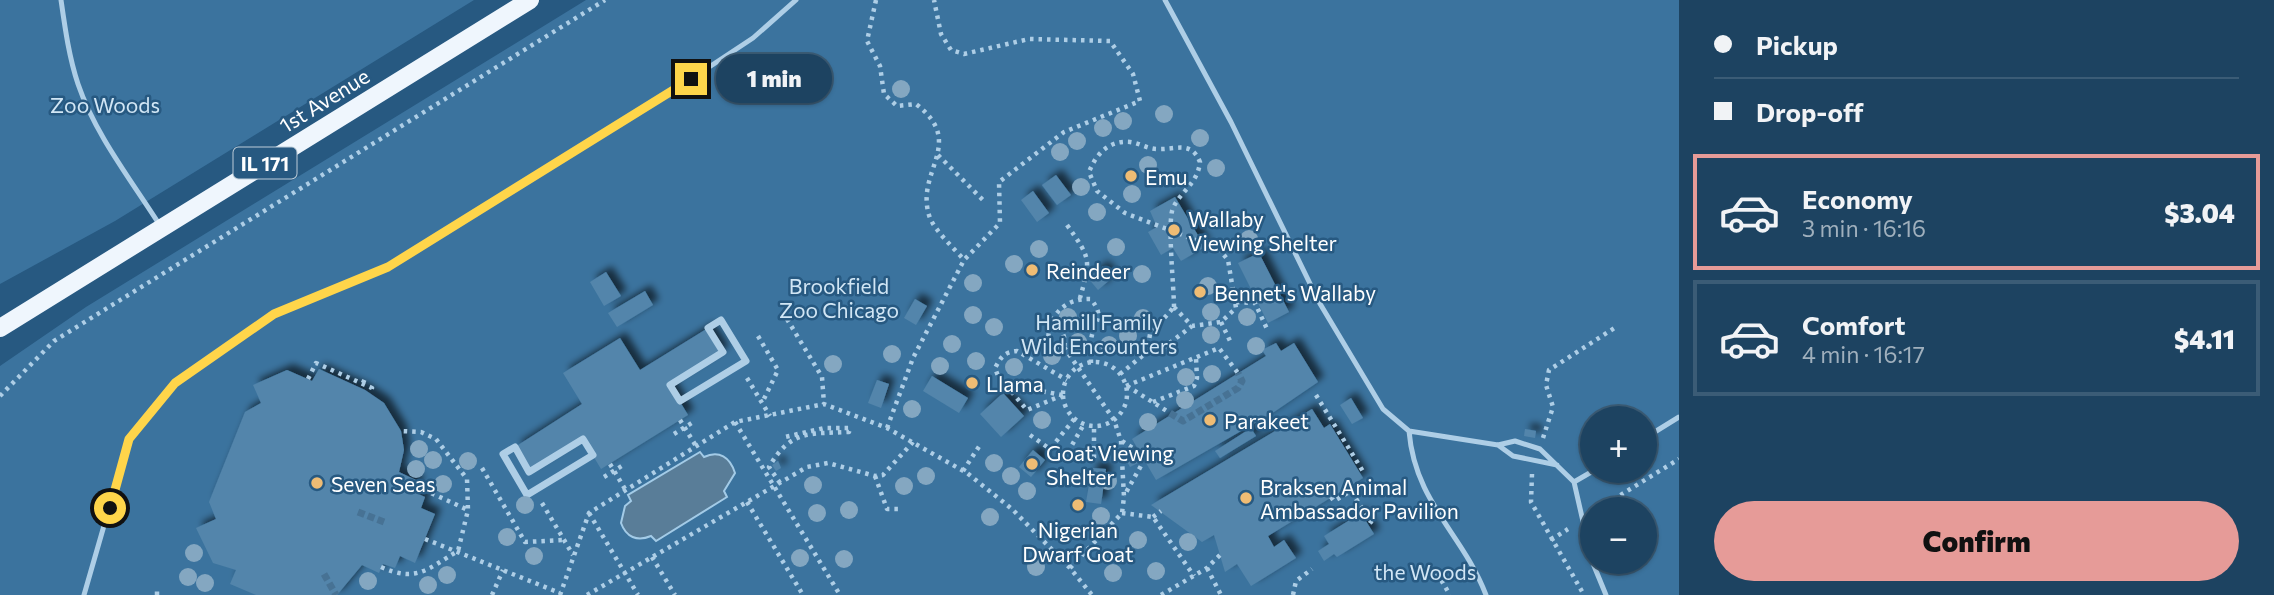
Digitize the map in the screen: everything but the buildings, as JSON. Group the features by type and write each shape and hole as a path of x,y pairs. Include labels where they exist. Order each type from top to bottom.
{"main road":[{"name":"1st Avenue","path":"0,328 530,0"}],"street":[{"path":"721,320 746,361 680,401 670,385 723,352 708,328 721,320"},
{"path":"583,439 593,455 527,495 503,454 515,447 529,472 583,439"}],"lane":[{"path":"61,0 66,37 78,85 94,120 160,227"},
{"path":"84,595 129,439 175,383 274,314 388,267 691,79 753,38 796,0"},
{"path":"1165,0 1231,122 1331,322 1383,409 1409,431 1498,445 1515,441 1540,449 1574,482 1592,561 1606,595"},
{"path":"1657,431 1679,417"},
{"path":"1409,431 1411,455 1423,488 1486,595"},
{"path":"1498,445 1513,456 1557,465"},
{"path":"1574,482 1580,478"}],"path":[{"path":"0,396 54,341 606,0"},
{"path":"876,0 867,41 880,66 884,94 897,106 916,104 932,117 940,137 929,186 930,219 964,260"},
{"path":"887,428 913,358 964,260 1000,222 999,182 1064,132 1140,101 1133,74 1110,41 1029,39 964,54 951,50 941,34 934,0"},
{"path":"1120,374 1147,352 1163,348 1192,326 1221,322 1230,317 1236,308 1236,302 1228,260 1219,248 1172,232 1125,213 1097,191 1089,172 1098,154 1114,144 1130,142 1156,150 1179,146 1196,154 1200,162 1199,174 1173,209 1172,232 1174,307 1192,326"},
{"path":"938,155 984,201"},
{"path":"1067,225 1084,249 1089,264 1080,299"},
{"path":"1070,568 1122,513 1124,497 1121,441 1114,419 1064,347 1051,345 1048,339 1056,312 1080,299 1091,299 1099,309 1100,316 1091,339 1091,363"},
{"path":"1236,302 1255,303 1267,329"},
{"path":"1147,352 1150,334 1174,307"},
{"path":"787,319 822,377 824,404"},
{"path":"1052,321 1066,340 1064,347"},
{"path":"1221,322 1231,343"},
{"path":"1543,439 1553,407 1546,385 1549,370 1616,327"},
{"path":"758,336 778,370 761,403"},
{"path":"1126,386 1219,348 1238,373"},
{"path":"1063,395 1027,410 995,368 1000,357 1008,351 1017,351 1067,380"},
{"path":"1153,402 1194,386 1198,377 1196,358"},
{"path":"308,379 316,363 363,383 372,388 370,393"},
{"path":"1091,363 1109,365 1120,374 1126,386 1124,409 1114,419 1094,426 1074,418 1065,406 1063,395 1067,380 1078,367 1091,363"},
{"path":"363,383 366,376"},
{"path":"1126,386 1170,413"},
{"path":"1009,389 1020,387 1063,395"},
{"path":"1316,395 1364,473"},
{"path":"425,539 560,594 589,513 735,422 824,404 887,428 963,471 1012,509 1070,568 1092,595"},
{"path":"1030,435 1050,449 1074,418"},
{"path":"680,420 696,446"},
{"path":"674,434 695,421"},
{"path":"735,422 777,485 840,595"},
{"path":"1068,452 1084,424"},
{"path":"1094,426 1094,458"},
{"path":"777,485 769,467 781,446 807,435 849,432 850,428 815,429 785,437"},
{"path":"386,568 400,576 411,576 458,551 468,510 467,479 436,439 421,432 401,431"},
{"path":"1121,441 1134,449 1142,464 1124,497"},
{"path":"587,595 807,467 828,463 875,476 883,475 914,442"},
{"path":"963,471 980,445"},
{"path":"1617,497 1679,459"},
{"path":"610,464 625,489"},
{"path":"604,477 625,464"},
{"path":"482,468 525,542 564,540"},
{"path":"1534,470 1531,502 1550,540 1584,595"},
{"path":"875,476 887,509 902,509"},
{"path":"419,490 468,510"},
{"path":"1331,497 1334,501 1351,491 1371,522 1368,524"},
{"path":"537,495 573,555"},
{"path":"747,502 803,595"},
{"path":"1122,513 1153,517 1161,511"},
{"path":"589,513 638,595"},
{"path":"1153,517 1194,576"},
{"path":"1550,540 1569,529"},
{"path":"1161,595 1207,568 1220,555"},
{"path":"652,557 675,595"},
{"path":"1207,568 1221,595"},
{"path":"492,595 503,569"},
{"path":"1293,595 1296,581 1312,569"},
{"path":"1437,573 1450,595"}],"green space":[{"name":"Zoo Woods","path":"0,0 474,0 115,221 0,284"},
{"name":"Brookfield Zoo Chicago","path":"586,0 1679,0 1679,595 0,595 0,366 86,307"}],"shaded area":[{"path":"700,452 704,457 714,454 723,456 730,463 735,473 724,491 727,497 656,541 651,536 637,538 629,535 621,523 625,506 631,501 628,495"}],"tunnel":[{"path":"1170,413 1183,421 1238,388 1242,381 1238,373"},
{"path":"358,512 384,522"},
{"path":"324,574 336,595"}],"place":[{"name":"Emu","path":"1131,176"},
{"name":"Wallaby Viewing Shelter","path":"1174,230"},
{"name":"Reindeer","path":"1032,270"},
{"name":"Bennet's Wallaby","path":"1200,292"},
{"name":"Llama","path":"972,383"},
{"name":"Parakeet","path":"1210,420"},
{"name":"Goat Viewing Shelter","path":"1032,464"},
{"name":"Seven Seas","path":"317,483"},
{"name":"Braksen Animal Ambassador Pavilion","path":"1246,498"},
{"name":"Nigerian Dwarf Goat","path":"1078,505"}],"route":[{"path":"110,508 129,439 175,383 274,314 388,267 506,191 691,79"}],"park label":[{"name":"Hamill Family Wild Encounters","path":"1099,333"},
{"name":"the Woods","path":"1425,571"}]}
